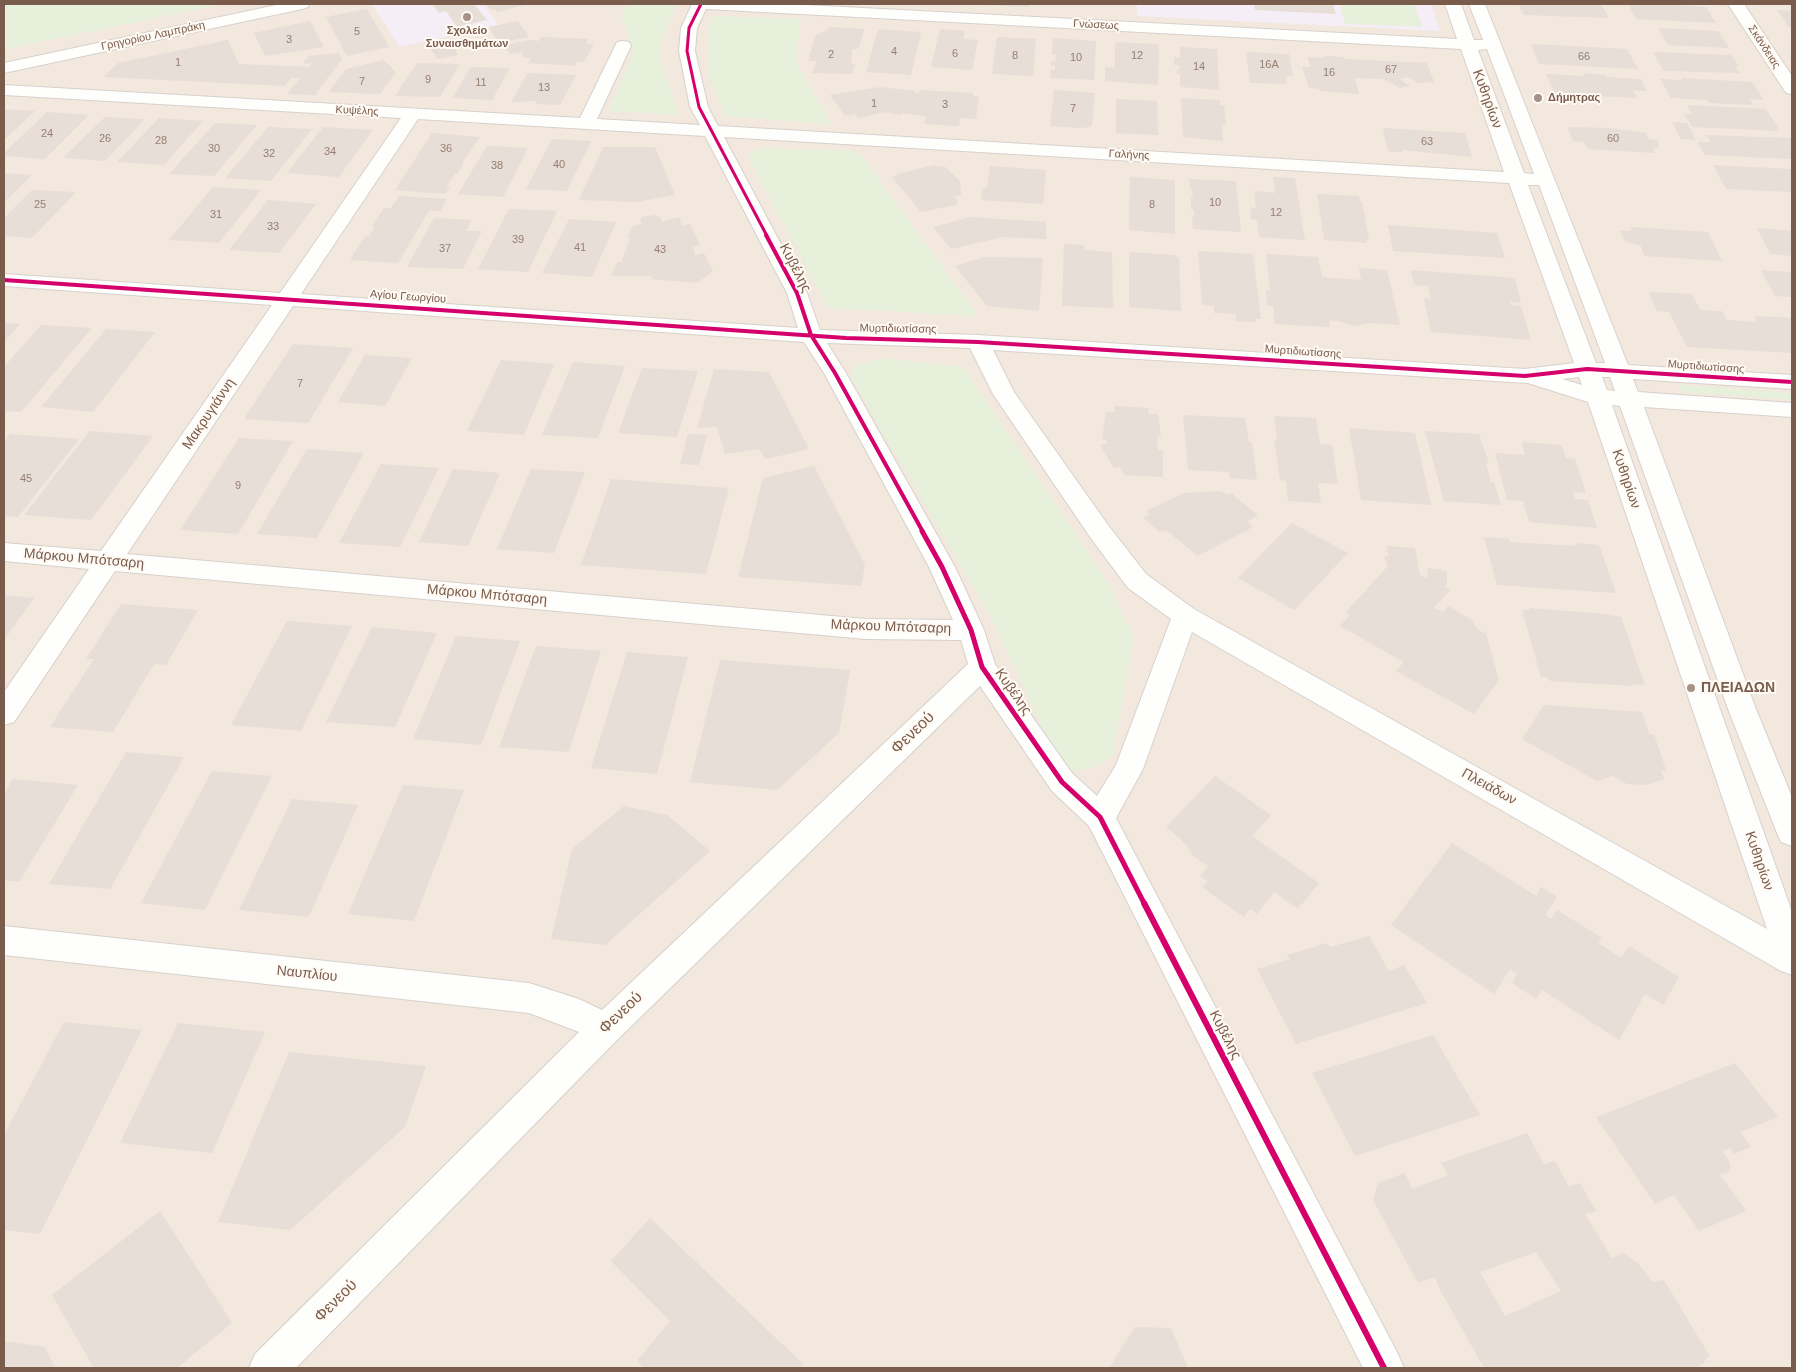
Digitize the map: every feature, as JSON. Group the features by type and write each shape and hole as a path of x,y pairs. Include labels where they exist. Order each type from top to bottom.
{"street":[{"name":"Γρηγορίου Λαμπράκη","path":"4,68 302,4"},
{"name":"Γνώσεως","path":"700,4 1120,19 1493,45"},
{"name":"Κυβέλης","path":"700,4 689,28 687,51 699,107 797,293 811,336 834,373 937,559 971,630 982,667 1062,782 1100,817 1384,1368"},
{"name":"Κυθηρίων","path":"1453,4 1598,397 1792,956"},
{"name":"Κυθηρίων","path":"1477,4 1629,399 1742,709 1792,833"},
{"name":"Σκάνδειας","path":"1736,4 1792,89"},
{"path":"586,124 622,46"},
{"name":"Κυψέλης","path":"4,90 711,131"},
{"name":"Μακρυγιάννη","path":"4,714 413,114"},
{"name":"Γαλήνης","path":"711,131 1546,180"},
{"name":"Αγίου Γεωργίου","path":"4,280 811,336"},
{"name":"Μυρτιδιωτίσσης","path":"811,336 978,342 1525,376 1587,369 1792,382"},
{"name":"Πλειάδων","path":"978,342 1004,394 1099,531 1137,581 1185,616 1792,960"},
{"name":"Μυρτιδιωτίσσης","path":"1525,376 1598,397 1792,410"},
{"name":"Μάρκου Μπότσαρη","path":"4,552 866,629 971,630"},
{"path":"1100,817 1129,769 1185,616"},
{"name":"Φενεού","path":"269,1368 605,1029 982,667"},
{"name":"Ναυπλίου","path":"4,941 529,998 579,1015 605,1029"}],"shaded area":[{"path":"4,4 1792,4 1792,1368 4,1368"},
{"path":"372,4 483,4 499,25 399,47"},
{"path":"1137,4 1431,4 1440,31 1137,16"}],"green space":[{"path":"4,4 225,4 4,49"},
{"path":"628,4 678,4 662,37 659,60 680,115 608,111 634,53 621,16"},
{"path":"1340,4 1414,4 1422,27 1345,24"},
{"path":"713,16 801,19 796,63 832,125 724,116 707,68 707,35"},
{"path":"762,148 858,151 978,316 828,308 749,159 750,151"},
{"path":"881,358 963,367 1109,584 1134,638 1113,754 1097,766 1074,771 1057,759 991,618 851,378 854,366"},
{"path":"1680,385 1792,393 1792,400 1684,392 1678,389"}],"building":[{"name":"Σχολείο Συναισθημάτων","path":"432,4 474,4 487,20 457,27 446,11 439,13"},
{"path":"486,4 525,5 497,12 494,9 490,9"},
{"path":"1029,4 1029,7 986,5"},
{"path":"1254,4 1333,4 1336,14 1255,10"},
{"path":"1518,4 1601,4 1609,18 1524,15"},
{"path":"1628,4 1706,7 1716,23 1636,19"},
{"path":"367,9 389,47 347,56 326,17"},
{"path":"1777,10 1792,11 1792,27 1789,27"},
{"path":"310,21 324,47 265,56 254,33"},
{"path":"518,21 529,37 499,43 489,27"},
{"path":"831,27 864,29 859,48 852,50 851,62 855,65 852,74 812,73 817,61 808,61 815,36"},
{"path":"1658,28 1718,31 1729,48 1668,45"},
{"path":"878,29 921,32 911,75 866,72"},
{"path":"940,29 965,31 963,39 978,40 972,70 931,67"},
{"path":"541,37 588,39 586,43 594,44 584,62 577,62 575,66 528,63 531,58 522,57 523,52 511,54 502,46 529,40 539,41"},
{"path":"997,37 1036,39 1033,76 992,74"},
{"path":"1053,38 1096,41 1094,80 1050,78 1051,70 1055,70 1055,65 1051,65 1051,61 1055,61 1056,55 1052,54"},
{"path":"228,40 239,64 309,67 313,63 303,64 308,56 339,53 342,59 315,95 287,94 300,78 291,78 285,86 103,77 118,63"},
{"path":"1115,42 1159,44 1158,85 1105,81 1105,67 1115,68"},
{"path":"451,43 458,55 438,59 430,48"},
{"path":"1531,44 1627,49 1638,69 1539,64"},
{"path":"1180,47 1217,49 1219,90 1180,87 1180,74 1177,74 1177,69 1180,69 1180,66 1174,65 1174,57 1180,58"},
{"path":"1246,52 1289,54 1293,76 1286,76 1287,84 1250,83"},
{"path":"1653,52 1731,55 1739,66 1735,66 1740,73 1664,71"},
{"path":"1326,56 1343,57 1345,59 1427,63 1434,82 1418,83 1408,77 1400,79 1409,86 1400,88 1383,79 1355,78 1359,94 1320,91 1319,89 1309,88 1302,67 1310,67 1308,57 1322,58"},
{"path":"384,60 396,72 380,94 329,92 346,69"},
{"path":"417,63 460,64 440,97 395,96"},
{"path":"471,67 510,68 492,100 452,98"},
{"path":"528,73 576,75 560,105 536,104 537,101 511,102"},
{"path":"1583,73 1605,75 1606,77 1641,79 1647,91 1633,90 1637,98 1569,95 1568,93 1554,92 1546,74 1584,76"},
{"path":"1681,78 1752,82 1764,100 1749,99 1754,105 1709,103 1707,100 1671,98 1660,79 1682,80"},
{"path":"880,87 915,91 914,93 919,93 920,90 973,93 973,96 979,96 976,119 960,118 959,126 924,124 926,116 902,113 901,115 885,112 858,118 856,114 845,116 830,95"},
{"path":"1054,90 1095,93 1092,125 1081,128 1050,126"},
{"path":"1181,98 1220,100 1220,105 1224,105 1226,125 1222,125 1223,141 1183,137"},
{"path":"1116,99 1157,101 1158,135 1116,133"},
{"path":"1687,105 1766,109 1780,131 1692,127 1684,114 1692,114"},
{"path":"4,109 35,111 4,140"},
{"path":"47,112 89,115 45,159 4,156 4,153"},
{"path":"105,117 145,119 105,161 63,158"},
{"path":"159,118 203,121 164,165 117,162"},
{"path":"1672,122 1687,123 1696,140 1681,139"},
{"path":"215,123 257,125 214,176 169,174"},
{"path":"268,127 312,129 271,181 225,178"},
{"path":"323,127 373,130 339,177 287,173"},
{"path":"1567,127 1610,128 1646,133 1649,139 1658,140 1659,147 1653,148 1655,153 1588,149 1584,142 1573,141"},
{"path":"1383,128 1465,133 1472,157 1402,150 1403,152 1388,152"},
{"path":"432,133 480,137 457,174 455,174 447,186 450,186 445,194 395,190"},
{"path":"1706,135 1791,138 1792,159 1705,155 1697,142 1711,142"},
{"path":"552,139 591,141 567,191 526,189"},
{"path":"487,146 528,148 503,197 458,194"},
{"path":"603,147 655,147 675,195 636,202 579,200"},
{"path":"935,165 937,167 944,166 960,181 961,195 954,196 958,202 955,205 921,212 892,177 897,176 896,174"},
{"path":"1713,165 1792,169 1792,192 1726,189"},
{"path":"990,166 1046,170 1043,204 981,200 983,188 987,188"},
{"path":"4,173 32,175 4,202"},
{"path":"1130,177 1175,180 1175,234 1129,230"},
{"path":"1273,177 1295,178 1305,240 1259,237 1257,220 1251,219 1250,207 1256,208 1254,191 1275,193"},
{"path":"1189,179 1236,181 1241,232 1193,229 1192,217 1194,217 1194,210 1191,209 1191,197 1193,197"},
{"path":"213,187 261,190 219,243 169,240"},
{"path":"32,190 76,192 32,238 4,236 4,218"},
{"path":"1317,194 1359,196 1360,202 1362,202 1369,239 1367,238 1367,243 1324,240"},
{"path":"399,196 447,199 440,211 429,211 398,263 350,260 365,236 369,236 375,227 372,227 384,208 391,208"},
{"path":"268,200 316,204 279,253 229,250"},
{"path":"509,209 557,211 528,272 478,269"},
{"path":"656,215 661,218 662,222 679,217 682,226 690,224 700,245 693,247 695,255 704,253 713,271 697,283 651,279 652,276 611,276 617,262 621,262 630,239 627,239 632,226 642,224 640,220 643,217"},
{"path":"971,217 1046,222 1046,239 1004,237 951,249 933,227"},
{"path":"434,218 472,220 466,231 482,231 463,269 407,267"},
{"path":"569,219 616,222 592,277 542,273"},
{"path":"1388,225 1497,233 1505,258 1393,251"},
{"path":"1631,227 1708,232 1722,261 1644,256 1641,246 1625,241 1620,231 1632,230"},
{"path":"1757,228 1792,231 1792,256 1770,254"},
{"path":"1064,244 1084,245 1084,250 1112,252 1113,308 1062,306"},
{"path":"1198,251 1253,254 1261,319 1255,319 1256,322 1236,321 1236,314 1214,313 1214,306 1202,305"},
{"path":"1129,252 1175,255 1175,257 1179,257 1181,311 1129,307"},
{"path":"1266,254 1318,257 1322,277 1361,280 1359,268 1387,270 1400,325 1370,323 1353,326 1339,321 1329,321 1330,327 1275,324 1273,306 1267,306 1266,290 1270,291"},
{"path":"984,257 1043,258 1039,311 987,306 955,266"},
{"path":"1411,270 1515,278 1521,303 1510,302 1511,305 1521,306 1531,340 1431,332 1424,298 1431,299 1428,286 1414,285"},
{"path":"1761,270 1792,272 1792,297 1775,296"},
{"path":"1648,292 1692,294 1700,310 1722,311 1727,320 1757,322 1754,316 1792,318 1792,353 1687,347 1669,312 1657,311"},
{"path":"4,323 20,324 4,342"},
{"path":"41,325 92,328 21,412 4,411 4,367"},
{"path":"106,329 155,332 93,412 41,407"},
{"path":"293,344 353,348 308,423 244,419"},
{"path":"365,355 412,358 385,406 338,402"},
{"path":"501,360 554,364 524,435 467,431"},
{"path":"573,362 625,366 598,438 542,435"},
{"path":"642,368 698,371 677,437 618,433"},
{"path":"714,369 769,372 809,449 766,459 759,449 725,454 717,427 697,428"},
{"path":"1114,406 1148,408 1149,414 1158,414 1161,438 1157,436 1158,450 1163,450 1163,477 1124,475 1120,467 1114,468 1100,445 1108,444 1106,440 1102,439 1106,412 1115,412"},
{"path":"1183,415 1245,418 1249,442 1252,442 1257,480 1230,478 1229,472 1188,470"},
{"path":"1274,416 1316,418 1320,444 1332,445 1338,484 1318,483 1321,503 1288,501 1286,481 1280,480 1274,439 1277,440"},
{"path":"1349,428 1415,433 1431,505 1361,500"},
{"path":"90,431 153,436 91,520 24,515"},
{"path":"1425,431 1479,434 1489,464 1486,463 1491,482 1494,482 1501,505 1444,501"},
{"path":"10,434 79,439 18,517 4,516 4,442"},
{"path":"688,434 707,435 699,465 680,464"},
{"path":"239,438 293,441 238,534 180,530"},
{"path":"1522,442 1562,445 1566,458 1575,459 1586,493 1573,492 1575,499 1588,500 1597,528 1529,522 1523,501 1507,500 1495,453 1525,455"},
{"path":"307,449 364,453 317,538 257,534"},
{"path":"381,464 439,468 400,547 339,543"},
{"path":"814,466 865,565 861,586 738,577 763,478"},
{"path":"453,469 500,473 468,546 419,542"},
{"path":"531,469 585,472 554,553 497,549"},
{"path":"611,479 729,488 706,574 581,565"},
{"path":"1221,491 1227,495 1231,493 1258,515 1247,522 1253,527 1198,556 1166,530 1160,532 1143,518 1150,514 1146,511 1184,493"},
{"path":"1292,523 1348,553 1294,610 1238,578"},
{"path":"1484,537 1509,539 1510,542 1576,546 1575,543 1599,545 1616,593 1497,585"},
{"path":"1386,546 1415,548 1420,575 1427,578 1428,568 1447,571 1447,584 1444,587 1450,590 1434,608 1443,612 1448,606 1471,619 1478,630 1486,634 1499,680 1474,714 1396,671 1404,662 1340,626 1350,615 1345,613 1388,566 1384,557 1389,556"},
{"path":"4,595 34,598 4,640"},
{"path":"121,604 198,610 166,665 154,664 113,732 50,727 94,659 86,659"},
{"path":"1529,608 1607,614 1621,617 1645,685 1632,684 1633,686 1550,681 1548,677 1541,677 1522,610 1530,610"},
{"path":"287,621 352,626 301,731 231,725"},
{"path":"372,627 437,633 395,727 326,722"},
{"path":"456,636 520,641 481,745 413,739"},
{"path":"536,646 601,651 569,752 499,747"},
{"path":"627,652 688,657 657,774 591,768"},
{"path":"720,660 850,670 839,733 777,790 690,782"},
{"path":"1544,705 1642,712 1649,734 1654,734 1666,770 1661,770 1664,779 1647,785 1627,784 1613,776 1597,781 1522,739"},
{"path":"126,752 184,757 110,889 49,884"},
{"path":"212,771 272,776 205,910 141,903"},
{"path":"1215,776 1271,815 1252,836 1319,883 1298,909 1274,892 1257,914 1250,909 1244,917 1202,887 1208,882 1200,876 1208,866 1193,856 1186,844 1166,827"},
{"path":"13,779 78,785 19,882 4,880 4,794"},
{"path":"403,785 464,790 414,921 348,914"},
{"path":"292,799 358,805 309,917 239,910"},
{"path":"624,806 667,815 710,851 605,945 551,939 572,849"},
{"path":"1452,843 1536,896 1541,887 1557,897 1545,915 1551,919 1557,910 1602,938 1598,943 1621,958 1629,946 1679,977 1663,1005 1645,994 1619,1040 1542,990 1536,999 1512,983 1517,974 1510,969 1494,994 1391,925"},
{"path":"1369,936 1389,971 1404,965 1427,1003 1296,1044 1257,969 1290,959 1287,955 1327,943 1330,947"},
{"path":"64,1022 142,1030 40,1234 4,1230 4,1135"},
{"path":"178,1023 265,1032 212,1153 120,1143"},
{"path":"1433,1035 1480,1115 1355,1156 1312,1073"},
{"path":"289,1052 426,1066 405,1127 290,1230 218,1222"},
{"path":"1735,1063 1778,1117 1741,1132 1751,1147 1734,1154 1730,1148 1722,1151 1729,1161 1731,1169 1727,1173 1719,1174 1746,1211 1699,1231 1674,1195 1655,1204 1596,1117"},
{"path":"1527,1133 1544,1164 1555,1161 1569,1187 1580,1183 1596,1211 1585,1214 1612,1258 1623,1253 1638,1263 1652,1282 1664,1280 1709,1355 1702,1365 1691,1368 1484,1368 1439,1288 1435,1277 1418,1283 1373,1200 1378,1183 1405,1173 1412,1189 1448,1175 1441,1163","holes":["1536,1252 1561,1291 1505,1316 1480,1272"]},
{"path":"160,1211 232,1323 177,1368 94,1368 52,1295"},
{"path":"650,1218 803,1364 800,1368 644,1368 637,1361 670,1321 611,1261"},
{"path":"1135,1327 1171,1328 1188,1368 1109,1368"},
{"path":"4,1341 45,1347 55,1368 4,1368"}],"cycle path":[{"path":"701,4 689,28 687,51 699,107 797,293 811,335 835,373 942,567 971,630 982,667 1062,782 1100,817 1384,1368"},
{"path":"4,280 846,338 978,342 1525,376 1587,369 1792,382"}],"place":[{"name":"Σχολείο Συναισθημάτων","path":"467,17"},
{"name":"Δήμητρας","path":"1538,98"},
{"name":"ΠΛΕΙΑΔΩΝ","path":"1691,688"}]}
